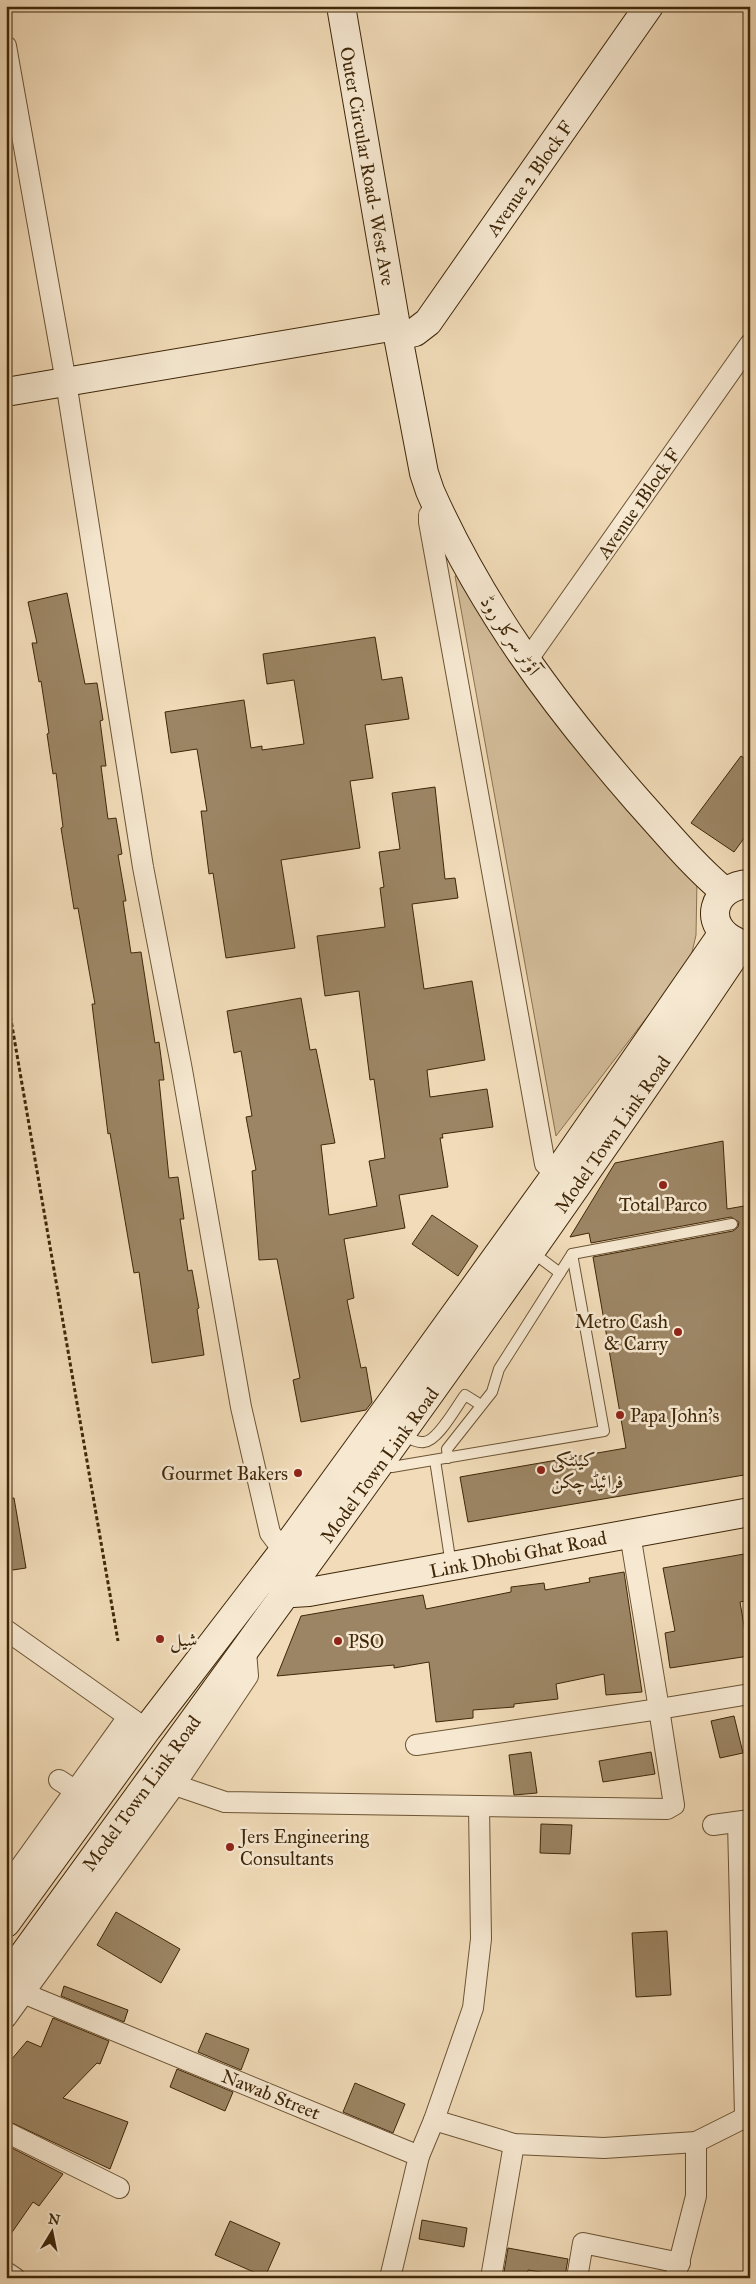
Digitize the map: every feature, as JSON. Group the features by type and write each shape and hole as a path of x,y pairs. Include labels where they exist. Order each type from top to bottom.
{"main road":[{"name":"Outer Circular Road- West Ave","path":"340,6 397,331"},
{"name":"Avenue 2 Block F","path":"6,392 397,331 415,332 428,322 649,6"},
{"name":"آؤٹر سرکلر روڈ","path":"397,331 424,473 436,506 489,607 526,662 615,774 700,870 737,888"},
{"path":"737,888 718,901 715,912 717,923 738,940"},
{"name":"Model Town Link Road","path":"6,1923 138,1723 285,1549 557,1173 738,940"},
{"name":"Model Town Link Road","path":"12,1986 165,1778 246,1651 288,1590 531,1252 738,940"},
{"name":"Link Dhobi Ghat Road","path":"288,1590 293,1593 309,1592 750,1512"},
{"path":"265,1574 288,1590"}],"street":[{"path":"6,46 66,382 144,867 182,1070 241,1407 270,1533 285,1549 308,1563"},
{"name":"Avenue 1Block F","path":"526,662 750,344"},
{"path":"436,506 429,515 436,561 545,1164 557,1173"},
{"path":"165,1778 225,1802 666,1809 674,1804 630,1534"},
{"path":"6,1630 138,1723 76,1791 6,1887"},
{"path":"416,1745 750,1694"},
{"path":"59,1780 76,1791"},
{"path":"390,2278 419,2156 434,2120 473,2008 481,1939 479,1806"},
{"path":"434,2120 514,2144 604,2148 696,2142 748,2116 744,1821 713,1825"},
{"path":"6,2018 12,1986"},
{"name":"Nawab Street","path":"12,1986 419,2156"},
{"path":"6,2132 119,2188"},
{"path":"578,2278 583,2243 678,2270 696,2196 696,2142"},
{"path":"491,2278 514,2144"},
{"path":"6,2272 15,2278"}],"lane":[{"path":"448,1458 447,1449 492,1392 499,1369 572,1254 732,1224"},
{"path":"531,1252 560,1272"},
{"path":"382,1460 392,1467 604,1432 572,1254"},
{"path":"401,1434 414,1441 424,1442 433,1440 464,1395 481,1405"},
{"path":"435,1460 451,1567"}],"path":[{"path":"6,990 118,1641"}],"shaded area":[{"path":"472,571 697,880 696,935 690,961 556,1136 455,576"}],"building":[{"path":"67,593 85,684 97,683 103,720 100,721 106,766 101,766 108,819 116,818 122,854 118,855 126,901 123,901 131,953 141,952 155,1043 159,1042 164,1080 159,1080 169,1178 178,1177 184,1219 180,1219 188,1271 192,1270 199,1308 197,1309 204,1355 152,1363 139,1272 134,1273 110,1133 108,1134 92,1004 95,1004 78,908 74,909 61,828 63,827 56,773 53,774 41,681 39,682 32,643 37,643 28,602"},
{"path":"375,637 382,680 402,677 409,719 365,725 373,778 350,781 360,848 281,860 295,948 226,958 213,873 209,874 201,811 207,811 197,749 171,753 165,712 244,700 251,748 262,746 262,750 304,744 294,680 267,684 263,654"},
{"path":"741,756 750,762 750,830 734,852 691,823"},
{"path":"435,787 445,879 455,878 458,898 412,904 424,989 472,981 485,1060 427,1070 430,1097 487,1089 493,1127 442,1134 443,1138 440,1138 448,1187 399,1195 405,1228 344,1239 354,1298 347,1300 361,1368 366,1367 372,1402 366,1410 301,1422 293,1380 300,1378 277,1259 259,1260 252,1171 256,1170 246,1117 252,1116 241,1051 234,1053 227,1011 301,998 310,1050 316,1049 335,1143 321,1145 329,1215 377,1206 369,1161 385,1158 374,1079 370,1080 359,991 325,996 317,936 385,927 380,888 384,887 379,852 400,849 392,793"},
{"name":"Metro Cash & Carry","path":"723,1141 727,1209 750,1205 750,1474 468,1522 460,1477 626,1448 593,1257 733,1231 738,1227 739,1222 731,1217 591,1243 589,1233 570,1237 615,1163"},
{"path":"432,1215 478,1246 458,1276 412,1244"},
{"path":"6,1498 14,1498 26,1568 6,1571"},
{"path":"750,1553 750,1600 740,1602 749,1656 670,1668 665,1633 675,1631 663,1568"},
{"path":"624,1572 642,1692 606,1695 604,1674 556,1684 558,1699 514,1704 514,1707 473,1710 473,1718 436,1722 429,1662 394,1668 394,1665 277,1676 301,1616 423,1595 426,1609 511,1592 511,1587 544,1583 545,1590 590,1582 589,1578"},
{"path":"734,1716 743,1753 720,1758 711,1721"},
{"path":"531,1752 537,1793 514,1795 509,1755"},
{"path":"651,1752 655,1774 603,1782 599,1761"},
{"path":"541,1824 572,1825 570,1854 540,1853"},
{"path":"116,1912 180,1949 161,1983 97,1945"},
{"path":"667,1931 671,1995 636,1997 632,1933"},
{"path":"64,1986 128,2010 124,2022 61,1996"},
{"path":"53,2018 109,2041 100,2064 97,2063 63,2098 128,2122 110,2169 6,2120 6,2066 27,2041 41,2047"},
{"path":"206,2033 249,2049 241,2070 198,2052"},
{"path":"177,2069 233,2092 225,2111 170,2087"},
{"path":"355,2083 405,2104 393,2133 343,2112"},
{"path":"6,2145 63,2174 39,2206 33,2202 6,2241"},
{"path":"422,2220 467,2228 464,2247 419,2239"},
{"path":"230,2221 280,2243 265,2277 215,2255"},
{"path":"508,2248 568,2259 565,2276 528,2270 526,2278 503,2278"}],"place":[{"name":"Total Parco","path":"663,1185"},
{"name":"Metro Cash & Carry","path":"678,1332"},
{"name":"Papa John's","path":"620,1415"},
{"name":"کینٹکی فرائیڈ چکن","path":"541,1470"},
{"name":"Gourmet Bakers","path":"298,1473"},
{"name":"شیل","path":"160,1639"},
{"name":"PSO","path":"338,1641"},
{"name":"Jers Engineering Consultants","path":"230,1847"}]}
